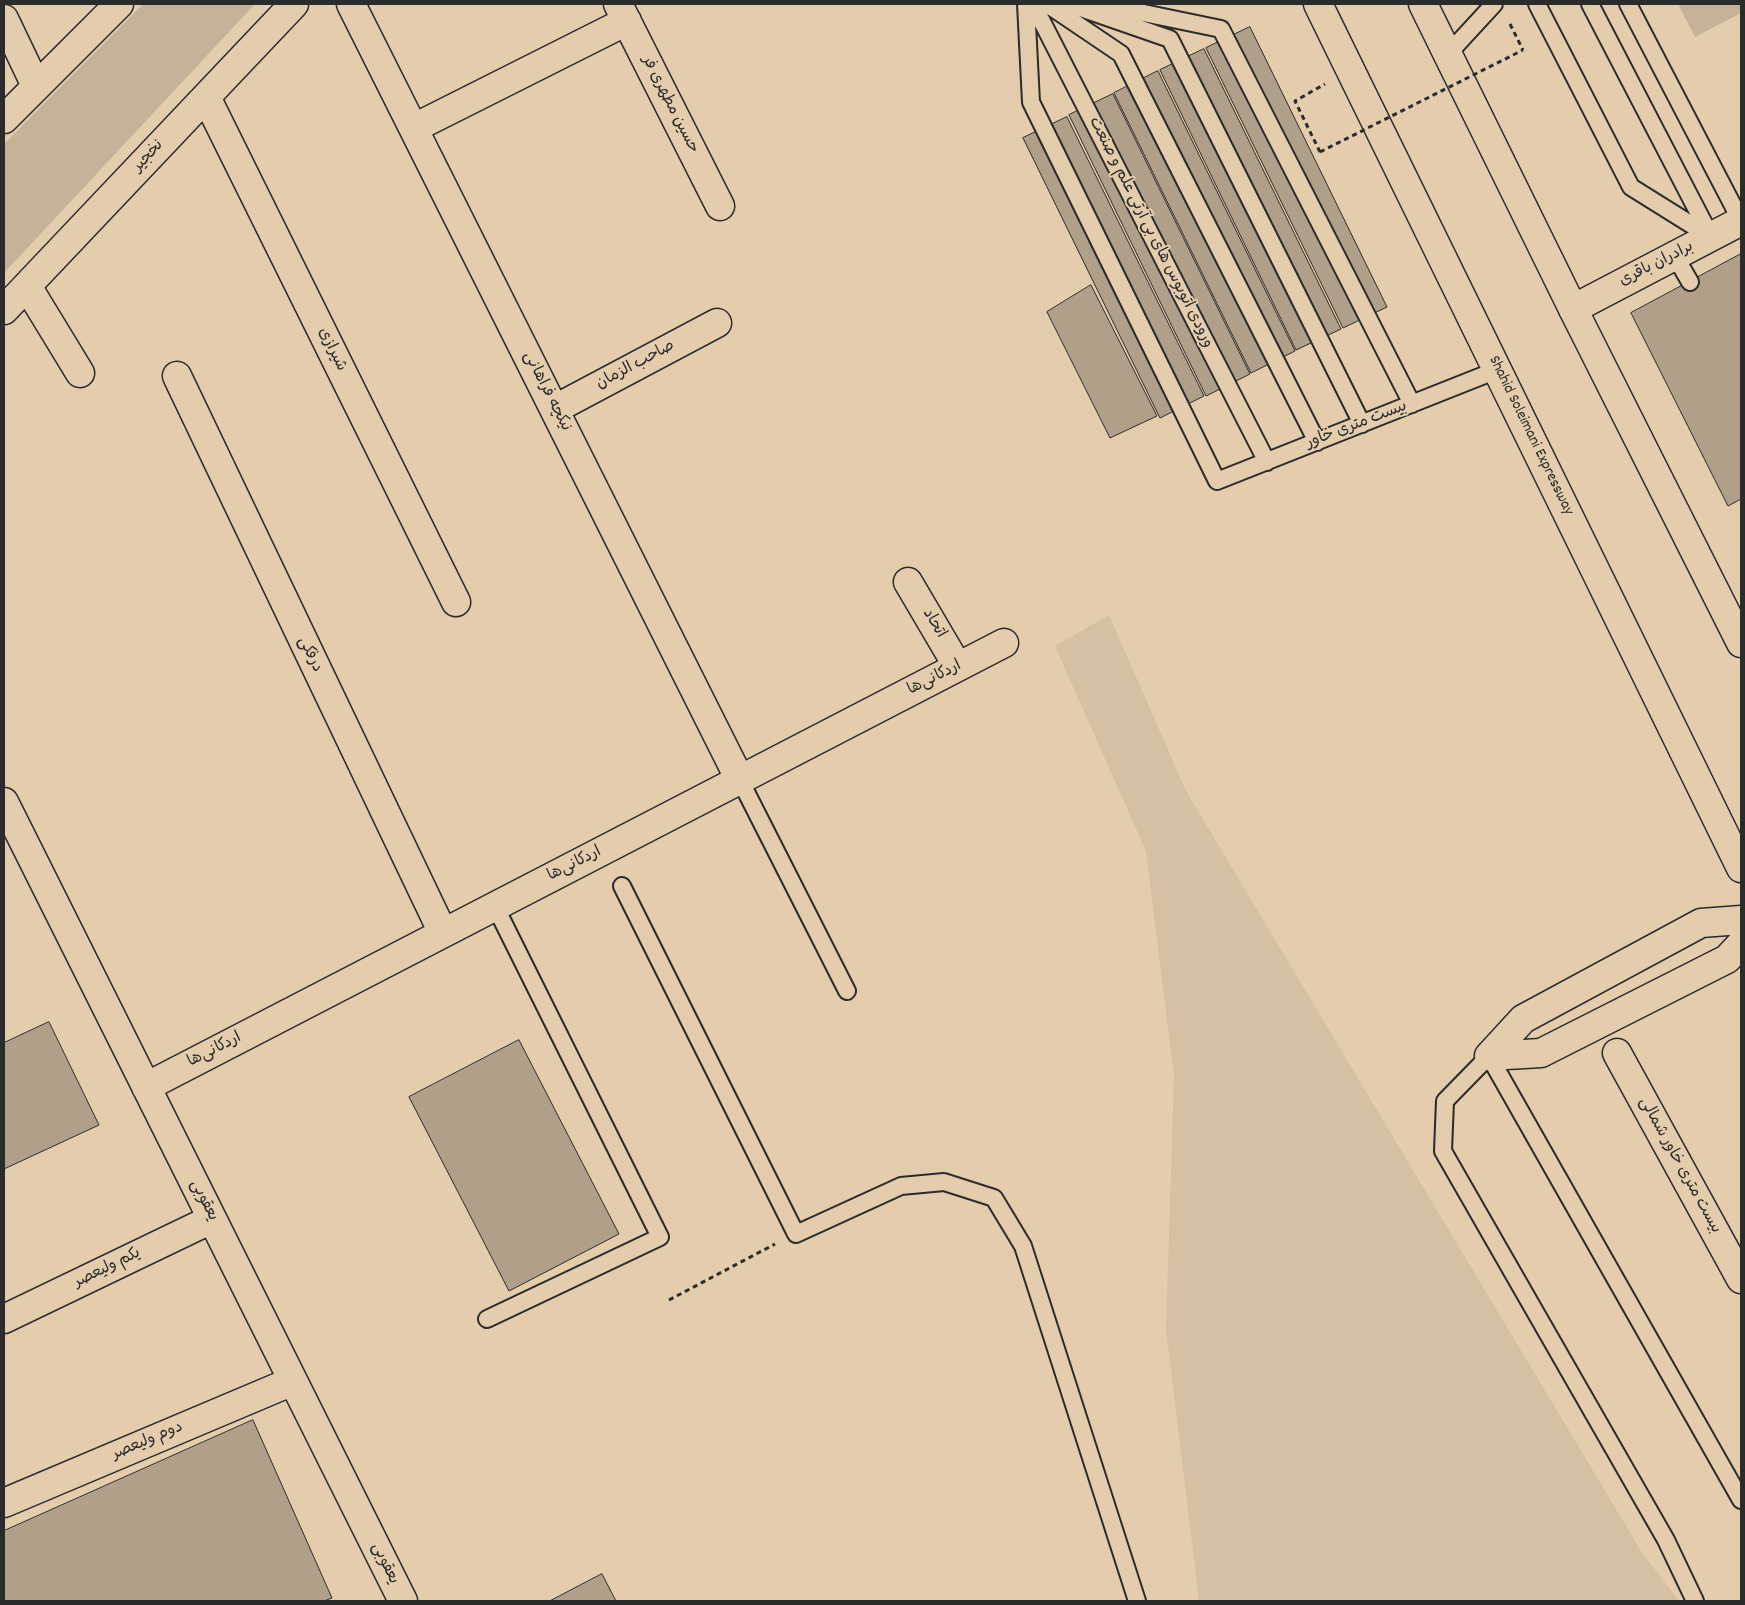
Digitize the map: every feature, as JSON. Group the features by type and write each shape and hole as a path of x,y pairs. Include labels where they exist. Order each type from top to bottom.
{"main road":[{"path":"4,119 119,4"},
{"name":"نخجیر","path":"4,310 294,4"},
{"name":"نیکچه فراهانی","path":"352,4 740,780"},
{"name":"Shahid Soleimani Expressway","path":"1318,4 1741,868"},
{"path":"1423,4 1572,309 1741,643"},
{"path":"414,128 623,12"},
{"name":"حسین مطهری فر","path":"623,12 720,206"},
{"path":"4,19 36,86"},
{"name":"شیرازی","path":"206,97 456,602"},
{"name":"برادران باقری","path":"1572,309 1741,222"},
{"path":"27,286 80,373"},
{"name":"صاحب الزمان","path":"555,409 717,323"},
{"name":"درفکی","path":"177,376 443,933"},
{"name":"اتحاد","path":"908,582 958,667"},
{"name":"اردکانی‌ها","path":"146,1087 1004,643"},
{"name":"یعقوبی","path":"4,802 402,1601"},
{"path":"1489,1056 1523,1019 1701,923 1741,920"},
{"path":"1489,1056 1541,1053 1727,959 1741,944"},
{"name":"بیست متری خاور شمالی","path":"1617,1053 1741,1279"},
{"name":"یکم ولیعصر","path":"4,1319 212,1219"},
{"name":"دوم ولیعصر","path":"4,1503 293,1381"}],"lane":[{"name":"بیست متری خاور","path":"1026,4 1031,102 1217,481 1497,370"},
{"name":"ورودی اتوبوس های بی آرتی علم و صنعت","path":"1033,4 1267,462"},
{"path":"1048,4 1121,54 1317,442"},
{"path":"1069,4 1170,40 1362,424"},
{"path":"1100,4 1221,28 1412,404"},
{"path":"1448,54 1494,4"},
{"path":"1537,4 1631,187 1711,237"},
{"path":"1590,4 1711,237"},
{"path":"1628,4 1741,222"},
{"path":"1675,256 1690,282"},
{"path":"740,780 847,991"},
{"path":"622,886 796,1234 900,1186 944,1182 994,1198 1023,1246 1136,1601"},
{"path":"487,1319 660,1237 495,906"},
{"path":"1695,1601 1661,1532 1443,1151 1445,1101 1489,1056 1741,1500"}],"path":[{"path":"1295,101 1320,152 1523,50 1507,19"},
{"path":"669,1300 796,1234"}],"shaded area":[{"path":"143,4 255,4 4,273 4,144"},
{"path":"1678,4 1741,4 1741,13 1695,37"},
{"path":"1109,615 1186,791 1641,1551 1679,1601 1199,1601 1166,1329 1174,1076 1146,851 1055,646"}],"building":[{"path":"1250,27 1387,307 1343,328 1206,48"},
{"path":"1204,49 1341,329 1296,350 1160,70"},
{"path":"1158,71 1295,351 1251,373 1114,93"},
{"path":"1113,94 1250,374 1206,396 1069,115"},
{"path":"1067,117 1204,396 1160,418 1023,138"},
{"path":"1741,254 1741,499 1728,506 1631,313"},
{"path":"1091,285 1157,416 1110,438 1047,312"},
{"path":"49,1022 99,1125 4,1169 4,1043"},
{"path":"519,1040 619,1234 509,1291 409,1097"},
{"path":"253,1420 332,1598 324,1601 4,1601 4,1531"},
{"path":"602,1574 616,1601 550,1601"}]}
